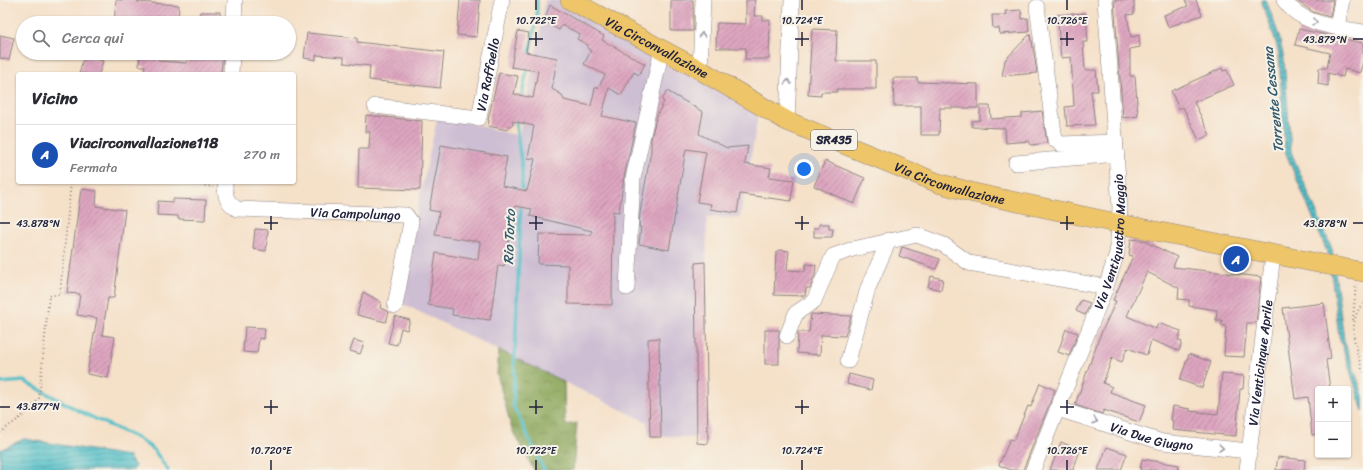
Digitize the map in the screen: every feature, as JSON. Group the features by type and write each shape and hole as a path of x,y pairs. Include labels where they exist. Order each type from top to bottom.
{"main road":[{"name":"Via Circonvallazione","path":"570,0 700,70 787,121 938,183 974,193 1120,224 1358,271"}],"street":[{"path":"234,16 235,0"},
{"name":"Via Raffaello","path":"375,106 479,118 502,0"},
{"path":"700,70 703,0"},
{"path":"787,121 792,0"},
{"name":"Via Ventiquattro Maggio","path":"1034,470 1116,258 1120,224 1117,148 1105,0"},
{"path":"1284,0 1297,14 1306,19 1363,32"},
{"path":"1336,27 1342,0"},
{"path":"1037,7 1055,140 1061,144 1117,148"},
{"path":"627,288 633,179 662,49"},
{"path":"231,72 232,60"},
{"path":"1016,163 1117,148"},
{"name":"Via Campolungo","path":"225,185 225,195 228,203 237,208 406,215 411,222 395,306"},
{"path":"787,336 796,313 814,301 833,256 889,240 918,235 944,245 969,263 1106,287"},
{"path":"848,361 868,288 889,240"},
{"name":"Via Venticinque Aprile","path":"1247,470 1272,255"},
{"name":"Via Due Giugno","path":"1058,408 1162,442 1249,452"}],"path":[{"path":"0,433 33,408 39,398 49,296 60,294 71,184"},
{"path":"210,184 225,185"},
{"path":"1358,271 1353,321 1355,345 1363,372"},
{"path":"1353,321 1363,303"}],"shaded area":[{"path":"545,0 562,0 760,105 740,218 707,217 703,438 649,435 647,422 401,303 416,214 438,115 519,136"}],"green space":[{"path":"499,350 564,382 565,425 577,423 573,470 534,470 512,430 497,374"}],"water":[{"path":"1261,0 1266,0 1279,36 1284,60 1291,152 1332,249 1344,340 1363,396 1363,411 1339,336 1329,256 1285,151 1279,54"},
{"path":"24,439 128,456 135,466 134,470 0,470 0,450"}],"building":[{"path":"116,0 138,0 138,2 179,5 178,16 115,16"},
{"path":"460,0 480,0 477,37 457,35"},
{"path":"671,0 693,0 693,31 671,31"},
{"path":"746,0 755,0 754,16 763,16 763,20 770,20 769,59 745,59 746,48 716,48 717,23 746,24"},
{"path":"1114,0 1134,0 1134,14 1127,15 1131,37 1139,35 1140,47 1130,49 1130,76 1135,76 1138,116 1123,118"},
{"path":"1185,0 1196,0 1202,15 1168,27 1164,15 1188,6"},
{"path":"1296,0 1333,0 1330,17 1313,12"},
{"path":"550,5 604,36 602,40 645,64 639,75 634,72 621,95 609,88 602,116 636,123 624,177 619,212 613,211 612,305 568,304 568,265 538,264 539,234 591,235 592,231 530,216 532,209 515,206 504,266 498,265 490,320 452,315 453,309 428,305 436,253 478,260 480,242 435,235 439,212 429,210 441,145 507,157 502,186 527,191 535,159 528,158 534,126 513,121 512,126 508,126 508,130 488,126 488,120 499,73 518,76 514,94 533,98 538,71 511,67 518,31 529,33 526,52 557,58 552,89 562,95 564,100 591,106 595,88 598,88 605,75 584,64 591,51 587,48 588,45 577,39 580,34 562,25 559,30 544,21"},
{"path":"1021,10 1022,19 1028,18 1029,32 1000,34 999,28 993,28 992,15 1006,15 1005,11"},
{"path":"200,12 220,12 220,16 200,16"},
{"path":"1086,13 1088,42 1083,42 1085,70 1096,70 1098,91 1091,91 1095,125 1067,126 1065,107 1074,106 1071,57 1061,58 1057,15"},
{"path":"812,29 837,30 836,61 876,61 876,89 837,89 837,92 821,92 821,96 808,95"},
{"path":"1299,29 1363,43 1363,61 1360,73 1345,69 1343,77 1328,73 1328,86 1318,84 1319,68 1327,68 1330,53 1295,45"},
{"path":"307,33 357,38 357,42 444,52 440,88 369,80 370,66 344,63 344,57 316,55 316,60 304,58"},
{"path":"1030,34 1037,73 1002,76 1005,60"},
{"path":"0,35 14,38 9,60 0,58"},
{"path":"83,60 103,61 100,72 80,72"},
{"path":"139,60 159,60 187,63 187,60 222,60 221,72 152,72 144,71 145,66 139,66"},
{"path":"1222,68 1223,71 1227,70 1234,85 1194,102 1210,135 1199,140 1183,107 1179,109 1171,91"},
{"path":"893,78 917,78 918,82 978,84 978,108 940,108 939,135 921,135 921,106 894,106"},
{"path":"667,91 703,112 699,134 727,148 748,146 745,164 771,168 769,177 794,180 791,201 740,194 737,213 710,209 711,204 697,202 706,152 686,149 669,250 639,244 641,227 639,227 640,213 651,151 651,138 657,115 664,102 662,100"},
{"path":"980,106 990,106 991,119 1022,117 1022,113 1042,111 1047,143 1031,145 1029,141 1006,143 1005,128 972,127 972,121 980,120"},
{"path":"366,115 422,121 420,190 358,188 359,149 369,149 370,132 365,132"},
{"path":"825,161 865,178 854,204 814,186"},
{"path":"81,189 97,191 96,206 125,210 114,298 108,298 102,335 115,337 108,378 87,374 97,318 77,315 80,294 67,293"},
{"path":"173,199 206,200 205,220 178,219 178,216 157,215 158,201 173,202"},
{"path":"819,224 829,224 829,229 833,229 832,237 814,237 814,228 819,228"},
{"path":"255,229 268,230 266,251 253,249"},
{"path":"1131,239 1148,241 1148,243 1177,257 1173,267 1261,277 1256,323 1247,323 1244,357 1224,356 1226,326 1221,325 1222,320 1216,320 1217,310 1189,306 1189,300 1178,299 1179,288 1147,272 1127,316 1156,329 1158,323 1181,331 1178,340 1182,342 1179,351 1151,340 1147,355 1127,348 1122,362 1112,358 1103,383 1112,387 1110,392 1146,405 1139,422 1104,410 1102,414 1075,405 1099,338 1116,301 1113,300 1133,256 1129,255"},
{"path":"902,247 940,259 936,269 899,256"},
{"path":"779,250 789,251 787,270 805,271 806,264 816,265 815,275 810,288 806,288 805,296 774,295 776,252"},
{"path":"705,262 708,444 697,443 695,263"},
{"path":"931,276 943,279 941,290 928,287"},
{"path":"363,292 381,302 380,308 389,312 386,322 357,315"},
{"path":"1081,300 1090,303 1085,315 1076,311"},
{"path":"1324,303 1331,359 1326,360 1330,386 1315,386 1315,434 1312,435 1308,397 1295,399 1283,308"},
{"path":"811,314 851,316 845,336 821,335 820,355 797,353 798,332 809,332"},
{"path":"395,316 410,320 407,330 401,328 397,345 388,343"},
{"path":"245,327 265,328 264,339 259,338 257,353 243,352"},
{"path":"1066,329 1078,333 1069,356 1058,352"},
{"path":"765,330 779,330 779,364 765,364"},
{"path":"659,338 661,437 650,437 648,339"},
{"path":"354,340 364,343 360,354 350,351"},
{"path":"1189,354 1211,362 1202,388 1180,380"},
{"path":"849,374 873,380 871,390 847,384"},
{"path":"1222,374 1244,376 1243,389 1240,389 1236,436 1172,430 1173,421 1171,420 1173,406 1190,409 1189,411 1218,414"},
{"path":"1040,383 1055,390 1023,470 1011,470 999,465 1010,439 1014,440 1028,406 1031,407"},
{"path":"1061,442 1080,450 1073,470 1050,470"},
{"path":"1107,447 1127,454 1121,470 1098,470"},
{"path":"1278,457 1305,460 1304,470 1276,470"},
{"path":"1142,459 1179,465 1178,470 1140,470"}],"waterway":[{"name":"Rio Torto","path":"529,56 537,17 537,0"},
{"name":"Rio Torto","path":"521,99 528,66"},
{"name":"Rio Torto","path":"518,117 516,126 522,169 522,195"},
{"name":"Rio Torto","path":"521,203 513,405 544,470"},
{"path":"0,383 24,381 83,413 139,439 154,450 168,470"}],"place":[{"name":"Viacirconvallazione118","path":"1236,259"}],"water label":[{"name":"Torrente Cessana","path":"1273,100"}]}
